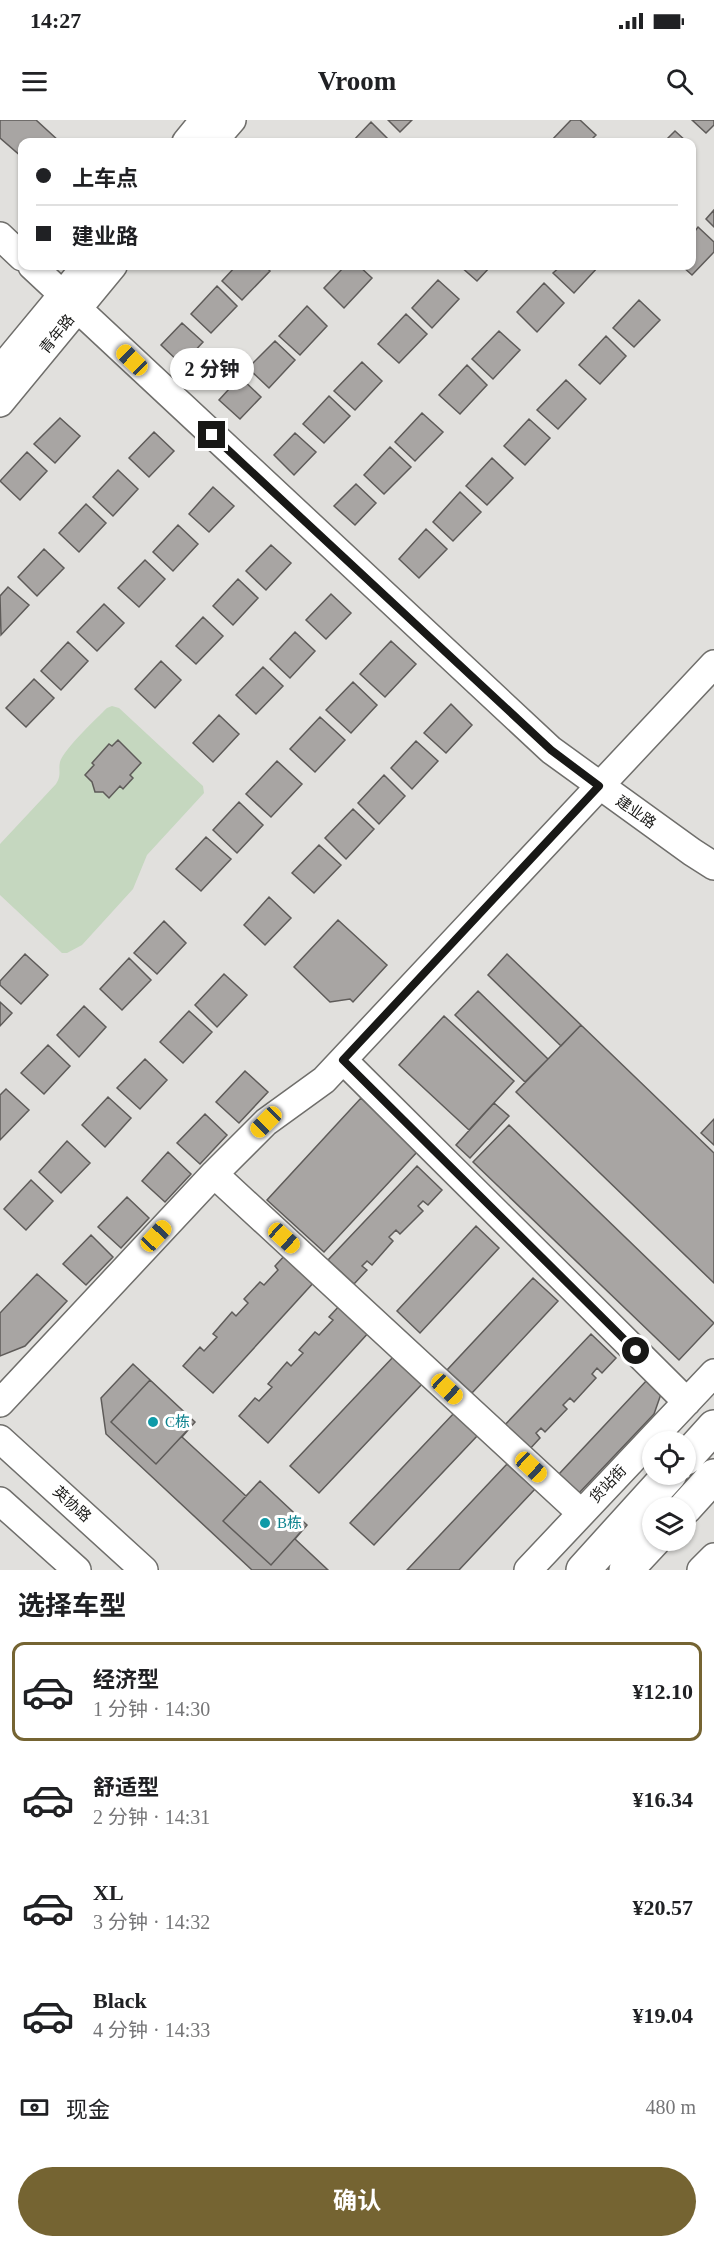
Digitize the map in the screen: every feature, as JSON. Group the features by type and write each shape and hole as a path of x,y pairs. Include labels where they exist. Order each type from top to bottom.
{"highway":[{"path":"696,1447 714,1427"},
{"path":"695,1497 714,1476"},
{"path":"696,1499 714,1484"},
{"path":"583,1570 660,1485"},
{"path":"626,1570 644,1551"}],"street":[{"path":"189,138 204,120"},
{"path":"216,138 232,120"},
{"path":"0,236 18,253"},
{"name":"建业路","path":"36,270 551,750 714,866"},
{"name":"青年路","path":"0,403 70,301 84,270"},
{"name":"青年路","path":"0,370 70,301 108,270"},
{"path":"0,1403 214,1174 266,1122 324,1080 714,664"},
{"path":"343,1060 687,1402"},
{"path":"214,1174 581,1513"},
{"name":"货站街","path":"528,1570 714,1373"},
{"name":"英协路","path":"0,1439 144,1570"},
{"path":"0,1501 77,1570"},
{"path":"701,1570 714,1557"}],"green space":[{"path":"112,706 119,708 203,786 204,793 147,855 133,889 82,945 67,953 62,953 0,895 0,844 56,784 60,762 67,750 107,708"}],"building":[{"path":"0,120 36,120 56,138 18,138 18,154 0,138"},
{"path":"388,120 412,120 400,132"},
{"path":"571,120 580,120 596,135 593,138 554,138"},
{"path":"692,120 714,120 714,125 706,133"},
{"path":"371,122 387,138 356,138"},
{"path":"675,131 683,138 668,138"},
{"path":"714,210 714,227 706,219"},
{"path":"698,227 714,242 714,252 692,275 686,270 696,270 696,230"},
{"path":"232,270 270,271 242,300 222,281"},
{"path":"341,270 363,270 372,278 344,308 324,288"},
{"path":"465,270 487,270 477,281"},
{"path":"556,270 595,270 574,293 553,273"},
{"path":"438,280 459,299 432,328 412,308"},
{"path":"544,283 564,303 537,332 517,312"},
{"path":"217,286 237,306 211,333 191,314"},
{"path":"639,300 660,320 634,347 613,328"},
{"path":"307,306 327,326 300,355 279,336"},
{"path":"406,314 427,334 399,363 378,344"},
{"path":"182,323 203,342 182,365 161,345"},
{"path":"499,331 520,350 493,379 472,359"},
{"path":"606,336 626,356 600,384 579,365"},
{"path":"275,341 295,360 269,388 248,368"},
{"path":"362,362 382,381 355,410 334,391"},
{"path":"467,365 487,385 460,414 439,395"},
{"path":"240,377 261,397 240,419 219,400"},
{"path":"566,380 586,399 558,429 537,410"},
{"path":"329,396 350,416 324,443 303,424"},
{"path":"422,413 443,432 415,461 395,442"},
{"path":"60,418 80,436 55,463 34,444"},
{"path":"529,419 550,438 525,465 504,446"},
{"path":"154,432 174,451 149,477 129,458"},
{"path":"295,433 316,452 294,475 274,455"},
{"path":"390,447 411,467 384,494 364,475"},
{"path":"27,452 47,471 20,500 0,481"},
{"path":"492,458 513,478 487,505 466,486"},
{"path":"118,470 138,489 113,516 93,497"},
{"path":"356,484 376,503 355,525 334,506"},
{"path":"213,487 234,506 209,532 189,514"},
{"path":"460,492 481,512 453,541 433,522"},
{"path":"86,504 106,523 79,552 59,533"},
{"path":"178,525 198,544 173,571 153,552"},
{"path":"426,529 447,549 419,578 399,559"},
{"path":"271,545 291,563 266,590 246,571"},
{"path":"44,549 64,568 37,596 18,577"},
{"path":"145,560 165,579 139,607 118,588"},
{"path":"238,579 258,598 233,625 213,606"},
{"path":"8,587 29,605 1,635 0,596"},
{"path":"331,594 351,613 326,639 306,620"},
{"path":"104,604 124,623 97,651 77,632"},
{"path":"203,617 223,636 196,664 176,646"},
{"path":"295,632 315,651 290,678 270,659"},
{"path":"391,641 416,664 385,697 360,674"},
{"path":"68,642 88,661 61,690 41,671"},
{"path":"161,661 181,680 155,708 135,689"},
{"path":"263,667 283,686 256,714 236,695"},
{"path":"34,679 54,698 26,727 6,708"},
{"path":"353,682 377,705 351,733 326,710"},
{"path":"451,704 472,725 446,753 424,733"},
{"path":"219,715 239,734 213,762 193,743"},
{"path":"320,717 345,740 315,772 290,749"},
{"path":"118,740 141,763 130,775 133,778 123,789 120,786 109,798 103,792 95,792 92,782 85,775 94,765 92,763 109,744 112,746"},
{"path":"416,741 438,761 412,789 391,768"},
{"path":"277,761 302,784 271,817 246,794"},
{"path":"384,775 405,796 379,824 358,803"},
{"path":"239,802 263,825 237,853 213,830"},
{"path":"353,809 374,829 346,859 325,838"},
{"path":"206,837 231,859 201,891 176,869"},
{"path":"319,845 341,865 314,893 292,873"},
{"path":"269,897 291,918 265,945 244,925"},
{"path":"338,920 387,965 353,1002 350,999 330,1002 294,967"},
{"path":"164,921 186,943 157,974 134,953"},
{"path":"25,954 48,975 21,1004 0,985 0,981"},
{"path":"507,954 581,1025 561,1046 488,975"},
{"path":"129,958 151,980 122,1010 100,989"},
{"path":"224,974 247,995 217,1027 195,1005"},
{"path":"478,991 548,1059 525,1082 455,1015"},
{"path":"0,1002 12,1013 0,1026"},
{"path":"84,1006 106,1027 79,1057 57,1035"},
{"path":"189,1011 212,1032 183,1063 160,1042"},
{"path":"444,1016 514,1081 469,1130 399,1065"},
{"path":"581,1025 714,1153 714,1283 516,1092"},
{"path":"48,1045 70,1066 44,1094 21,1073"},
{"path":"145,1059 167,1080 140,1109 117,1088"},
{"path":"245,1071 268,1092 239,1123 216,1102"},
{"path":"6,1089 29,1110 0,1140 0,1095"},
{"path":"108,1097 131,1118 105,1147 82,1125"},
{"path":"361,1098 418,1151 324,1252 267,1200"},
{"path":"494,1103 509,1116 470,1158 456,1145"},
{"path":"205,1114 227,1135 200,1164 177,1143"},
{"path":"714,1119 714,1145 701,1133"},
{"path":"509,1125 714,1323 679,1360 473,1162"},
{"path":"67,1141 90,1163 61,1193 39,1172"},
{"path":"168,1152 191,1174 165,1202 142,1181"},
{"path":"417,1166 442,1190 428,1205 423,1201 418,1206 423,1211 400,1234 396,1230 389,1237 393,1241 372,1265 367,1261 362,1266 367,1270 354,1284 328,1260"},
{"path":"31,1180 53,1201 26,1230 4,1209"},
{"path":"127,1197 149,1218 121,1248 98,1227"},
{"path":"476,1226 499,1248 420,1333 397,1311"},
{"path":"91,1235 113,1257 86,1285 63,1264"},
{"path":"286,1254 315,1281 213,1393 183,1366 200,1347 204,1351 217,1337 213,1334 232,1312 236,1316 248,1303 244,1299 260,1282 264,1285 278,1270 275,1266"},
{"path":"37,1274 67,1301 25,1346 0,1356 0,1313"},
{"path":"533,1278 558,1301 472,1393 447,1370"},
{"path":"341,1304 370,1331 268,1443 239,1416 255,1398 259,1401 272,1387 268,1384 287,1362 291,1366 303,1353 299,1350 315,1332 319,1335 333,1320 329,1317"},
{"path":"591,1334 616,1358 602,1373 597,1368 592,1374 596,1378 574,1402 570,1398 563,1405 567,1409 545,1432 541,1428 536,1433 540,1438 528,1451 502,1428"},
{"path":"394,1356 423,1383 319,1493 290,1466"},
{"path":"133,1364 195,1422 182,1437 246,1496 260,1481 307,1525 295,1539 328,1570 252,1570 106,1434 101,1398"},
{"name":"C栋","path":"150,1380 195,1422 156,1464 111,1422"},
{"path":"647,1380 661,1394 654,1414 579,1493 559,1474"},
{"path":"455,1412 478,1435 374,1545 350,1523"},
{"path":"507,1464 535,1489 459,1570 407,1570"},
{"name":"B栋","path":"260,1481 307,1525 271,1565 223,1521"}],"place":[{"name":"C栋","path":"153,1422"},
{"name":"B栋","path":"265,1523"}],"route":[{"path":"212,435 551,750 599,786 343,1060 636,1351"}]}
